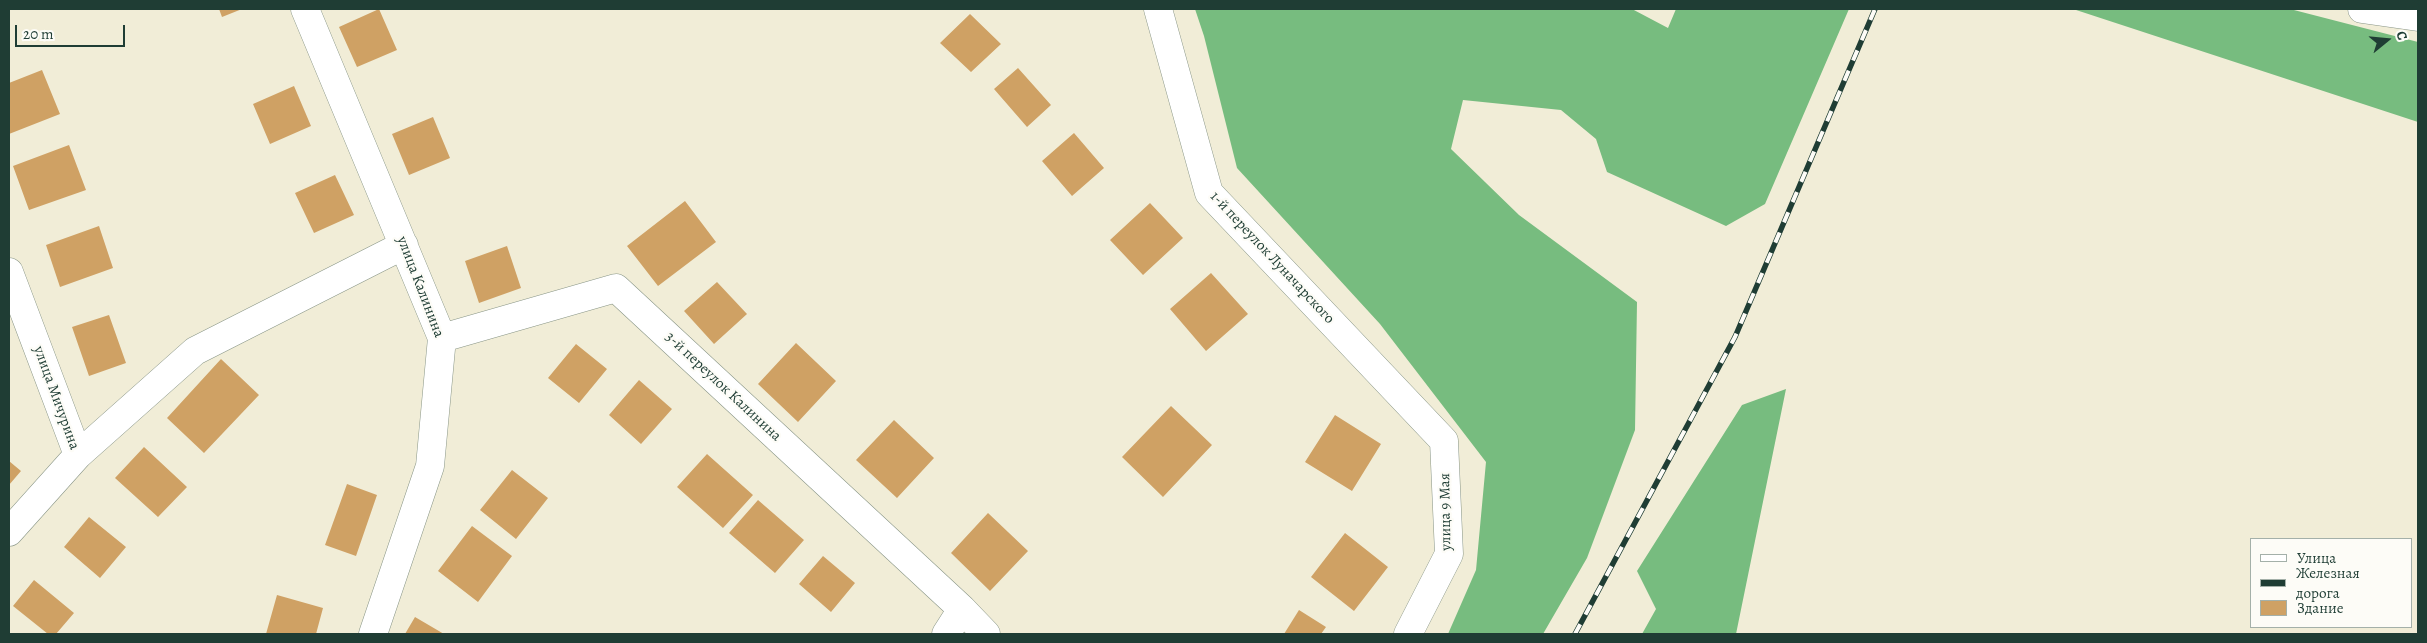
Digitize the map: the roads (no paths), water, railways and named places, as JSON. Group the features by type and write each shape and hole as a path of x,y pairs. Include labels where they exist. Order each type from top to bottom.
{"street":[{"name":"улица Калинина","path":"304,9 442,338 430,466 373,634"},
{"name":"1-й переулок Луначарского","path":"1158,9 1209,194 1444,441"},
{"path":"2362,9 2418,17"},
{"path":"78,455 195,351 404,245"},
{"name":"улица Мичурина","path":"9,272 78,455 9,532"},
{"name":"3-й переулок Калинина","path":"442,338 616,288 962,609 986,634"},
{"name":"улица 9 Мая","path":"1408,634 1449,554 1444,441"},
{"path":"946,634 962,609"}],"railway":[{"path":"1575,634 1735,337 1875,9"}]}
